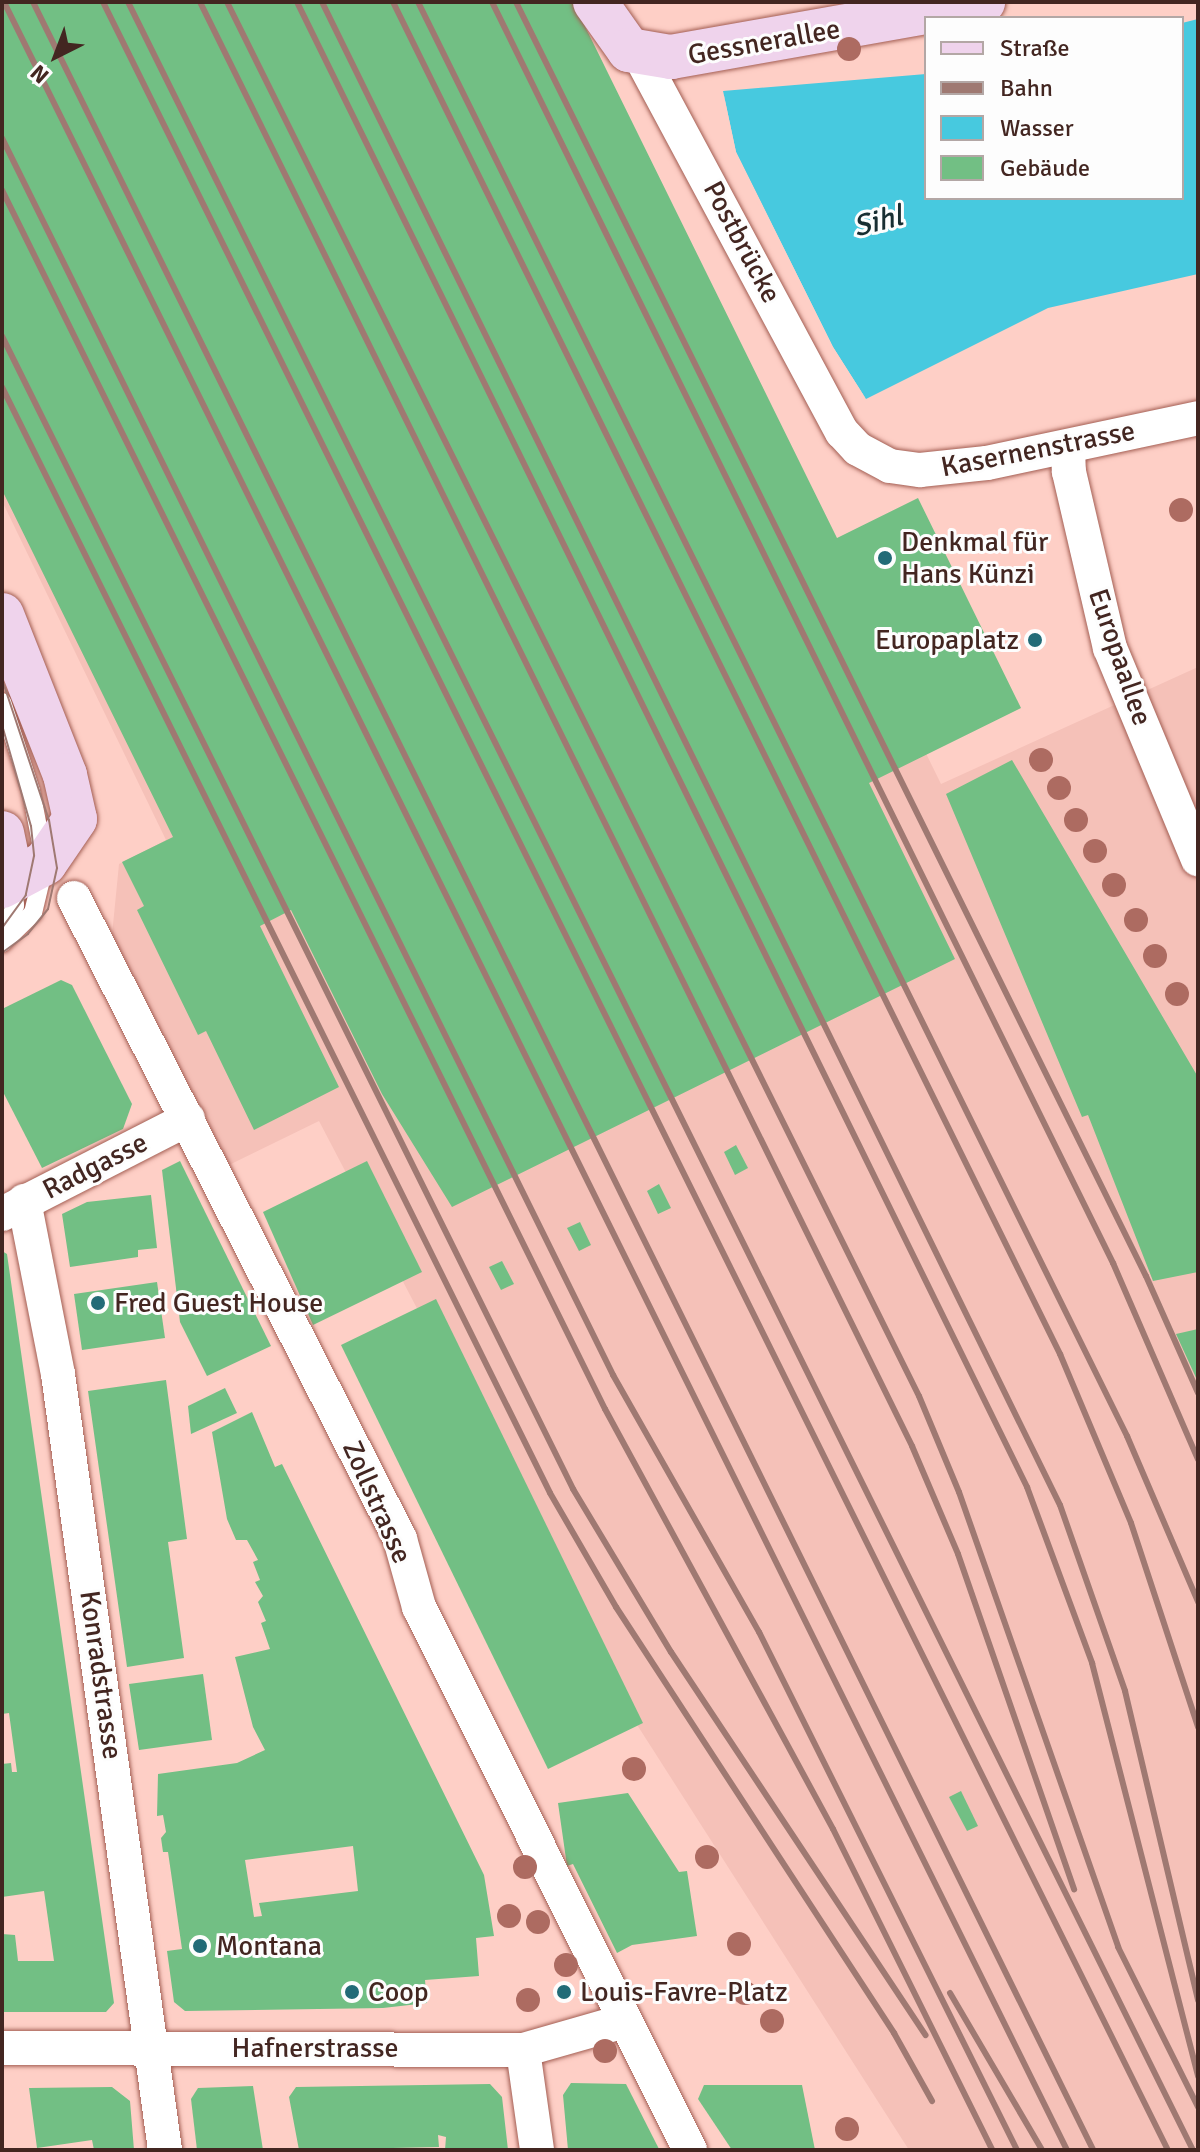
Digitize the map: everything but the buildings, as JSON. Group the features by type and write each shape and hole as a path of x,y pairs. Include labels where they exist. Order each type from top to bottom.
{"street":[{"name":"Gessnerallee","path":"639,54 715,53 983,2"},
{"path":"598,3 619,40 639,54"},
{"name":"Postbrücke","path":"639,54 673,110 842,432"},
{"name":"Kasernenstrasse","path":"842,432 858,449 890,466 920,470 1068,447 1198,418"},
{"name":"Europaallee","path":"1068,447 1069,472 1110,648 1198,859"},
{"path":"2,615 48,783 75,819 20,877 2,833"},
{"name":"Zollstrasse","path":"74,898 400,1539 419,1607 690,2150"},
{"name":"Radgasse","path":"13,1207 188,1119"},
{"name":"Konradstrasse","path":"13,1207 58,1374 165,2150"},
{"name":"Hafnerstrasse","path":"2,2048 523,2050 625,2021"},
{"path":"523,2050 537,2150"}],"lane":[{"path":"2,702 48,783"},
{"path":"2,940 15,905 20,877"},
{"path":"2,940 33,913 20,877"},
{"name":"Zollstrasse","path":"20,877 74,898"}],"shaded area":[{"path":"2,2 557,2 941,784 1198,667 1198,2150 909,2150 625,1706 319,1121 229,1165 112,935 119,864 166,840 2,501"}],"water":[{"name":"Sihl","path":"1198,19 1198,274 1048,308 866,399 833,347 736,152 723,91 924,74 924,200 1184,200 1184,22"}],"pier":[{"path":"723,91 736,152 833,347 866,399 829,349 733,153"}],"tram line":[{"path":"2,679 49,820 57,868 48,909 28,934 2,953"},
{"path":"2,725 31,826 34,856 26,895 2,928"}],"railway":[{"path":"4,2 1067,2150"},
{"path":"33,2 1093,2150"},
{"path":"103,2 1168,2150"},
{"path":"128,2 1193,2150"},
{"path":"200,2 912,1446 958,1554 1074,1889"},
{"path":"227,2 919,1396 959,1492 1118,1947 1198,2107"},
{"path":"297,2 1027,1487 1092,1663 1198,2077"},
{"path":"322,2 1060,1505 1125,1691 1198,2000"},
{"path":"393,2 1060,1354 1131,1523 1198,1727"},
{"path":"418,2 1127,1436 1198,1602"},
{"path":"492,2 1113,1263 1198,1459"},
{"path":"516,2 1146,1276 1198,1393"},
{"path":"2,138 613,1375 759,1632 1017,2150"},
{"path":"2,190 605,1409 833,1829 992,2150"},
{"path":"2,336 573,1489 671,1652 925,2035"},
{"path":"2,387 550,1493 616,1607 894,2033 932,2101"},
{"path":"950,1993 1042,2150"}],"place":[{"name":"Denkmal für Hans Künzi","path":"885,558"},
{"name":"Europaplatz","path":"1035,640"},
{"name":"Fred Guest House","path":"98,1303"},
{"name":"Montana","path":"200,1946"},
{"name":"Coop","path":"352,1992"},
{"name":"Louis-Favre-Platz","path":"564,1992"}]}
